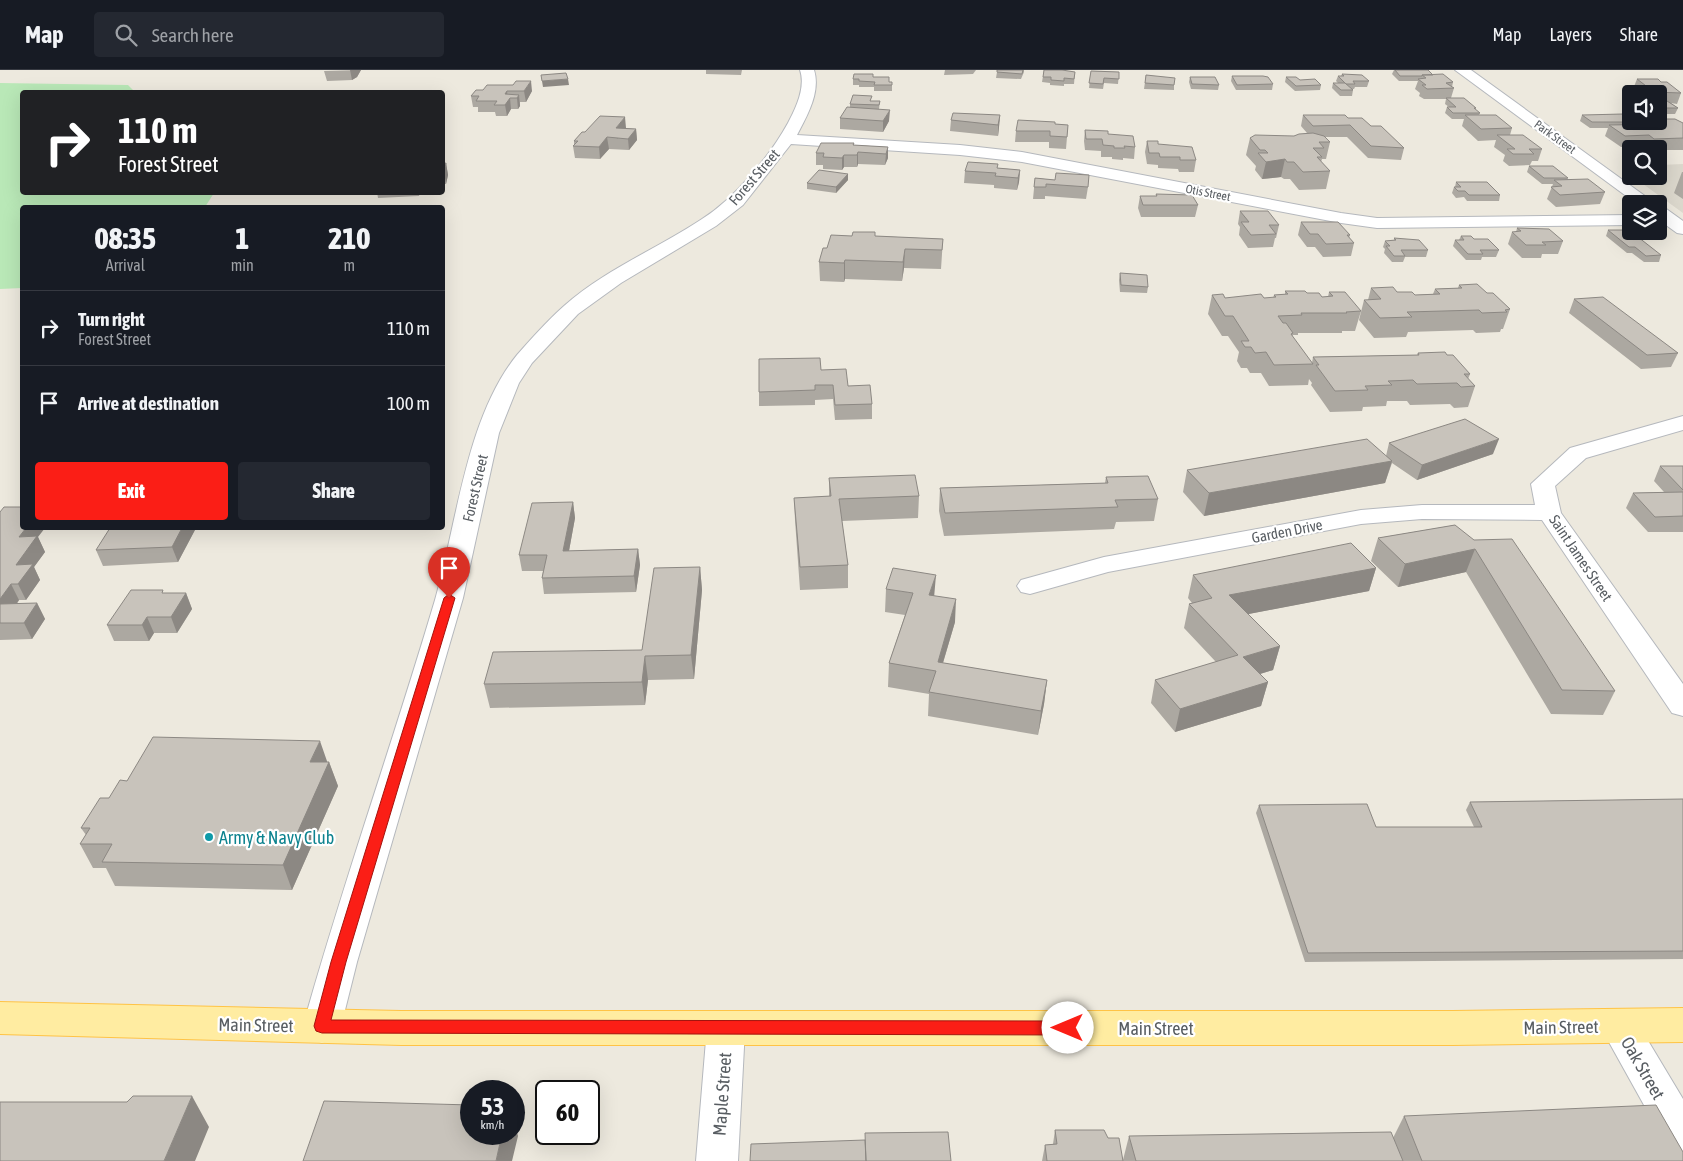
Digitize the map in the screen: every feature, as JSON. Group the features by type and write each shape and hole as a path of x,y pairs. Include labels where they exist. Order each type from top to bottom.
{"main road":[{"name":"Main Street","path":"0,1018 322,1026 726,1028 1453,1028 1683,1025"}],"street":[{"name":"Forest Street","path":"322,1026 339,962 449,598 488,433 508,383 525,360 571,310 614,280 710,222 730,206 754,182 787,139 803,108 810,79 807,70"},
{"name":"Park Street","path":"1462,70 1636,195"},
{"name":"Otis Street","path":"787,139 960,150 1022,157 1331,216 1377,223 1622,220"},
{"path":"1667,220 1683,229"},
{"name":"Saint James Street","path":"1683,423 1578,453 1544,484 1549,513 1683,706"},
{"name":"Garden Drive","path":"1030,586 1104,565 1361,517 1422,512 1549,513"},
{"name":"Oak Street","path":"1619,1026 1683,1137"},
{"name":"Maple Street","path":"717,1161 726,1028"}],"shaded area":[{"path":"1683,164 1683,213 1667,201 1667,195 1658,195 1644,185 1667,185 1667,165"}],"green space":[{"path":"0,83 128,85 133,90 20,90 20,195 213,195 206,205 20,205 20,288 0,289"}],"building":[{"path":"997,70 1023,70 1022,74 997,72"},
{"path":"1044,70 1075,72 1074,79 1064,78 1064,81 1051,80 1051,77 1043,77"},
{"path":"1395,70 1428,70 1433,75 1400,76"},
{"path":"1091,71 1119,72 1119,79 1104,78 1103,84 1089,83"},
{"path":"566,73 568,79 542,81 541,75"},
{"path":"854,74 873,74 873,77 889,77 889,82 892,82 892,85 874,85 875,82 859,81 859,79 853,79"},
{"path":"1342,74 1362,75 1369,81 1353,81 1355,84 1346,84 1338,76 1344,76"},
{"path":"1443,74 1453,82 1446,83 1454,88 1427,89 1422,85 1426,85 1418,79 1426,78 1422,75"},
{"path":"1146,75 1175,78 1174,85 1145,83"},
{"path":"1232,76 1263,76 1268,77 1273,84 1237,85"},
{"path":"1190,77 1215,77 1219,85 1192,84"},
{"path":"1286,77 1296,77 1300,80 1315,79 1321,85 1296,86"},
{"path":"1637,79 1658,79 1661,82 1667,82 1681,93 1667,92 1667,85 1645,85"},
{"path":"516,81 531,81 524,91 507,91 505,94 519,95 517,98 510,98 505,105 494,105 497,101 476,101 479,96 471,96 476,90 483,90 487,85 513,85"},
{"path":"1333,83 1345,83 1353,90 1341,90"},
{"path":"853,95 872,96 870,101 880,101 879,105 850,104"},
{"path":"1446,98 1464,98 1480,113 1453,113 1447,107 1456,107"},
{"path":"1667,101 1678,108 1667,108"},
{"path":"847,107 890,110 883,121 840,118"},
{"path":"953,113 1000,115 998,125 951,120"},
{"path":"1622,114 1622,122 1592,122 1582,115"},
{"path":"1303,115 1345,115 1348,118 1362,118 1371,126 1381,126 1404,148 1371,146 1350,125 1313,126"},
{"path":"1465,115 1496,115 1512,128 1481,129"},
{"path":"600,116 625,117 616,128 636,129 628,139 607,137 599,147 573,146 578,141 574,141 582,132 585,132"},
{"path":"1667,119 1675,119 1683,123 1683,138 1654,139 1649,135 1625,136 1609,125 1622,125 1622,130 1667,130"},
{"path":"1018,120 1055,122 1055,124 1068,125 1067,137 1050,136 1050,131 1016,131"},
{"path":"1085,130 1108,131 1108,134 1133,136 1135,147 1124,146 1125,148 1114,148 1114,146 1103,145 1102,139 1086,139"},
{"path":"1313,133 1324,136 1330,142 1319,142 1324,148 1313,148 1322,157 1317,157 1330,171 1303,172 1294,162 1287,162 1285,159 1266,162 1258,153 1268,153 1265,150 1260,150 1250,138 1255,135 1294,136"},
{"path":"1497,135 1523,135 1542,149 1529,149 1534,154 1513,154 1507,149 1515,149"},
{"path":"1147,141 1158,141 1158,144 1192,147 1196,160 1180,160 1180,157 1160,157 1159,153 1149,153"},
{"path":"821,143 854,143 853,145 888,147 886,154 858,152 857,155 844,155 842,158 823,157 824,153 816,153"},
{"path":"968,162 998,164 997,168 1020,170 1018,178 995,176 996,173 965,171"},
{"path":"1529,166 1553,166 1568,178 1544,178"},
{"path":"819,170 848,174 836,187 807,183"},
{"path":"1056,173 1089,175 1088,187 1046,184 1046,187 1034,187 1035,178 1055,180"},
{"path":"1588,179 1605,192 1560,195 1551,187 1562,186 1554,180"},
{"path":"1456,182 1487,182 1500,195 1469,195 1465,191 1458,191 1454,187 1461,187"},
{"path":"1156,194 1192,195 1198,205 1143,205 1140,196 1157,196"},
{"path":"1240,211 1268,211 1279,225 1269,225 1276,234 1251,235 1241,222 1249,222"},
{"path":"1301,222 1338,222 1350,235 1347,235 1354,243 1326,244 1318,234 1310,234"},
{"path":"1517,228 1549,229 1563,241 1542,242 1546,245 1526,245 1512,232 1521,231"},
{"path":"1608,230 1622,230 1622,240 1642,240 1661,255 1646,256 1635,247 1629,247"},
{"path":"853,232 875,232 875,236 943,239 942,250 905,249 903,262 845,260 844,263 819,262 823,248 827,248 831,235 852,236"},
{"path":"1461,236 1471,236 1474,239 1488,239 1499,250 1480,250 1483,254 1468,254 1455,240 1464,240"},
{"path":"1394,238 1419,240 1428,250 1401,250 1405,256 1394,256 1386,246 1390,246 1385,241 1396,240"},
{"path":"1120,273 1147,275 1148,287 1121,285"},
{"path":"1477,284 1487,293 1493,293 1510,309 1505,310 1507,312 1482,313 1479,310 1407,312 1412,317 1380,318 1364,300 1381,299 1371,288 1393,287 1397,292 1412,292 1415,295 1440,294 1435,289 1462,288 1459,285"},
{"path":"1285,291 1319,293 1322,297 1333,296 1329,292 1345,292 1361,311 1347,313 1301,313 1302,315 1278,316 1283,323 1286,323 1293,333 1291,334 1313,364 1274,365 1266,352 1255,353 1251,347 1245,347 1241,341 1249,341 1233,316 1225,316 1212,295 1223,294 1225,298 1261,294 1264,298 1288,294"},
{"path":"1603,297 1678,353 1647,355 1574,299"},
{"path":"1445,352 1447,355 1453,355 1470,374 1464,374 1475,386 1461,387 1457,383 1417,384 1413,380 1388,381 1392,385 1365,386 1368,390 1335,391 1316,365 1319,365 1313,357 1419,355 1418,353"},
{"path":"820,358 821,370 846,369 848,386 870,385 872,404 835,405 833,385 815,385 815,390 759,392 759,359"},
{"path":"1465,419 1499,439 1422,465 1389,443"},
{"path":"1367,439 1392,461 1209,493 1187,470"},
{"path":"1660,466 1683,466 1683,490"},
{"path":"915,475 919,496 839,499 848,565 800,567 794,498 831,496 829,478"},
{"path":"1148,476 1158,499 1115,500 1118,507 945,513 940,488 1108,483 1106,477"},
{"path":"1683,492 1683,516 1655,517 1633,493"},
{"path":"573,502 563,551 638,549 634,576 542,578 547,555 519,555 532,503"},
{"path":"4,507 20,507 20,530 24,530 19,537 37,536 16,565 33,564 18,584 11,584 0,599 0,512"},
{"path":"1455,525 1474,540 1512,539 1615,691 1562,690 1475,549 1405,564 1378,538"},
{"path":"109,530 181,530 172,547 96,550"},
{"path":"1351,543 1376,568 1229,595 1280,646 1243,657 1268,682 1180,709 1155,680 1238,655 1189,604 1212,598 1193,575"},
{"path":"700,567 691,655 645,656 642,682 484,684 493,652 642,650 654,568"},
{"path":"893,568 936,575 929,595 956,599 938,662 1047,680 1041,711 929,692 936,671 889,663 913,593 886,589"},
{"path":"131,590 163,590 162,593 186,593 171,617 147,617 142,625 107,625"},
{"path":"37,603 24,623 0,623 0,604"},
{"name":"Army & Navy Club","path":"153,737 320,741 310,762 329,762 283,865 102,862 112,844 80,844 90,828 81,828 100,798 109,798 120,780 127,781"},
{"path":"1683,799 1683,951 1308,953 1259,805 1367,804 1376,827 1482,827 1470,802"},
{"path":"133,1096 192,1096 164,1161 0,1161 0,1102 127,1102"},
{"path":"324,1101 460,1105 460,1145 500,1145 496,1161 303,1161"},
{"path":"1656,1105 1683,1152 1683,1161 1422,1161 1404,1116"},
{"path":"1055,1130 1104,1130 1108,1138 1119,1138 1123,1161 1047,1161 1045,1145 1057,1144"},
{"path":"948,1132 951,1161 866,1161 865,1133"},
{"path":"1391,1132 1403,1161 1136,1161 1129,1136"},
{"path":"865,1140 866,1161 750,1161 751,1144"}],"place":[{"name":"Army & Navy Club","path":"209,837"}],"route":[{"path":"449,598 339,962 322,1026 418,1028 1068,1028"}]}
